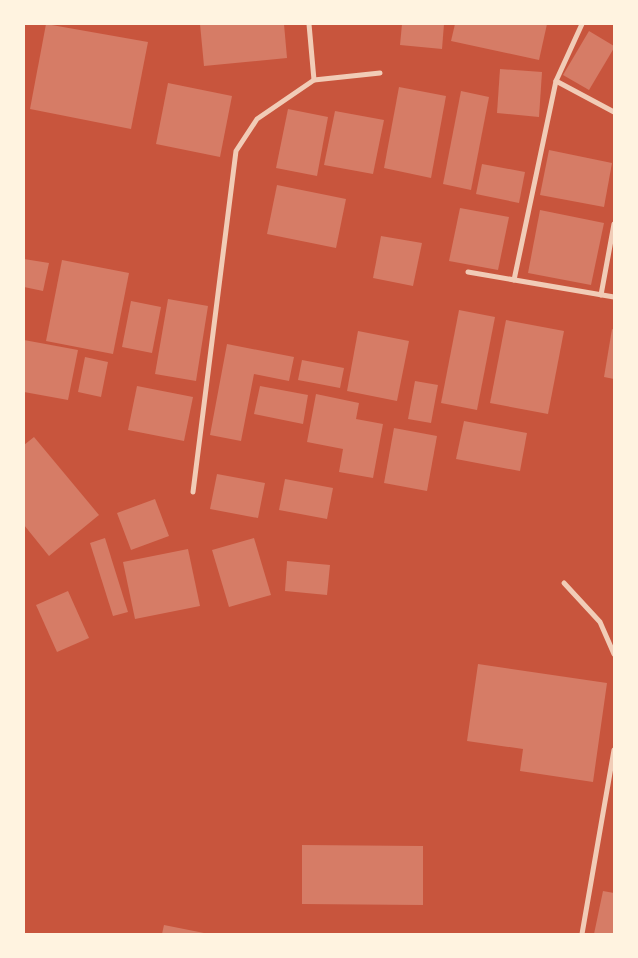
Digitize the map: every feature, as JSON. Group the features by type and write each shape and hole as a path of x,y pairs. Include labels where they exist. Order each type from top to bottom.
{"street":[{"path":"308,24 314,80"},
{"path":"514,280 556,82 582,24"},
{"path":"193,492 236,151 257,119 314,80 380,73"},
{"path":"556,82 614,112"},
{"path":"601,295 614,224"},
{"path":"468,272 614,297"},
{"path":"564,583 600,622 614,654"},
{"path":"582,934 614,750"}],"building":[{"path":"46,24 148,42 131,129 30,109"},
{"path":"200,24 284,24 287,58 204,66"},
{"path":"402,24 444,24 442,49 400,45"},
{"path":"455,24 547,24 539,60 451,41"},
{"path":"589,31 614,46 614,48 589,90 563,75"},
{"path":"500,69 542,72 539,117 497,113"},
{"path":"168,83 232,96 220,157 156,144"},
{"path":"399,87 446,96 431,178 384,168"},
{"path":"461,91 489,97 471,190 443,184"},
{"path":"288,109 328,117 317,176 276,168"},
{"path":"335,111 384,120 373,174 324,165"},
{"path":"549,150 612,163 604,207 540,195"},
{"path":"482,164 525,172 519,203 476,194"},
{"path":"277,185 346,199 336,248 267,234"},
{"path":"460,208 509,217 498,270 449,261"},
{"path":"540,210 604,223 591,285 528,273"},
{"path":"381,236 422,243 413,286 373,278"},
{"path":"24,259 49,263 43,291 24,287"},
{"path":"62,260 129,273 113,354 46,341"},
{"path":"168,299 208,306 196,381 155,374"},
{"path":"131,301 161,307 152,353 122,347"},
{"path":"459,310 495,317 477,410 441,403"},
{"path":"506,320 564,331 548,414 490,403"},
{"path":"612,329 614,330 614,379 604,377"},
{"path":"358,331 409,341 397,401 347,391"},
{"path":"24,340 78,350 68,400 24,392"},
{"path":"227,344 294,357 289,381 254,374 241,441 210,435"},
{"path":"85,357 108,362 101,397 78,392"},
{"path":"302,360 344,368 340,388 298,380"},
{"path":"415,381 438,385 431,423 408,419"},
{"path":"137,386 193,397 184,441 128,430"},
{"path":"260,386 308,395 303,424 254,414"},
{"path":"316,394 359,403 356,419 383,424 373,478 339,472 343,449 307,442"},
{"path":"464,421 527,433 520,471 456,459"},
{"path":"394,428 437,436 427,491 384,483"},
{"path":"34,437 99,515 49,556 24,525 24,445"},
{"path":"217,474 265,483 258,518 210,509"},
{"path":"285,479 333,488 327,519 279,510"},
{"path":"155,499 169,536 131,550 117,513"},
{"path":"105,538 128,612 113,616 90,543"},
{"path":"254,538 271,595 229,607 212,550"},
{"path":"188,549 200,606 135,619 123,562"},
{"path":"287,561 330,565 327,595 285,591"},
{"path":"68,591 89,638 57,652 36,605"},
{"path":"478,664 607,683 593,782 520,771 523,749 467,741"},
{"path":"302,845 423,846 423,905 302,904"},
{"path":"603,891 614,893 614,934 594,934"},
{"path":"164,925 204,933 204,934 162,934"}]}
